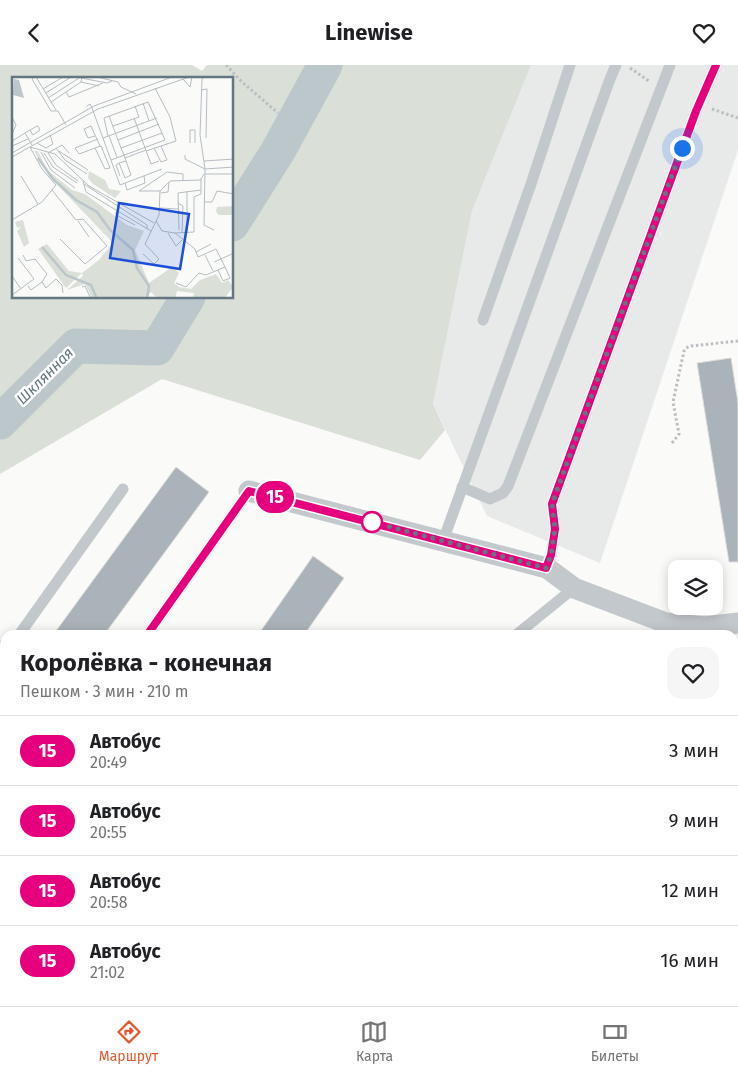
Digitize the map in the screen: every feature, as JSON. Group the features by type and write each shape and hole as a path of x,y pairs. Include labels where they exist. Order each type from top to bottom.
{"street":[{"path":"249,491 546,568 574,588 666,623 705,627 738,623"}],"lane":[{"path":"483,320 570,65"},
{"path":"444,541 616,65"},
{"path":"462,487 490,499 503,493 508,486 670,65"},
{"path":"546,568 551,555 555,529 552,504 699,104 716,65"},
{"path":"23,630 123,489"},
{"path":"151,630 249,491"},
{"path":"522,630 574,588"}],"path":[{"path":"226,65 242,82 278,113"},
{"path":"625,65 660,89"},
{"path":"699,104 738,118"},
{"path":"672,443 678,434 674,402 684,351 691,346 738,341"}],"shaded area":[{"path":"0,65 192,65 202,71 207,65 531,65 472,211 433,404 445,430 420,460 162,379 0,474"},
{"path":"531,65 738,65 738,150 600,563 487,516 433,404 472,211"}],"building":[{"path":"731,358 738,403 738,562 729,562 697,363"},
{"path":"176,467 209,492 108,630 57,630"},
{"path":"313,556 344,578 308,630 261,630"}],"waterway":[{"name":"Шклянная","path":"234,221 278,151 325,65"},
{"name":"Шклянная","path":"0,422 76,346 157,348 187,299"}],"bus line":[{"name":"15","path":"151,630 249,491 546,568 551,555 555,529 552,504 696,111 716,65"}],"route":[{"path":"372,522 546,568 551,555 555,529 552,504 682,148"}]}
